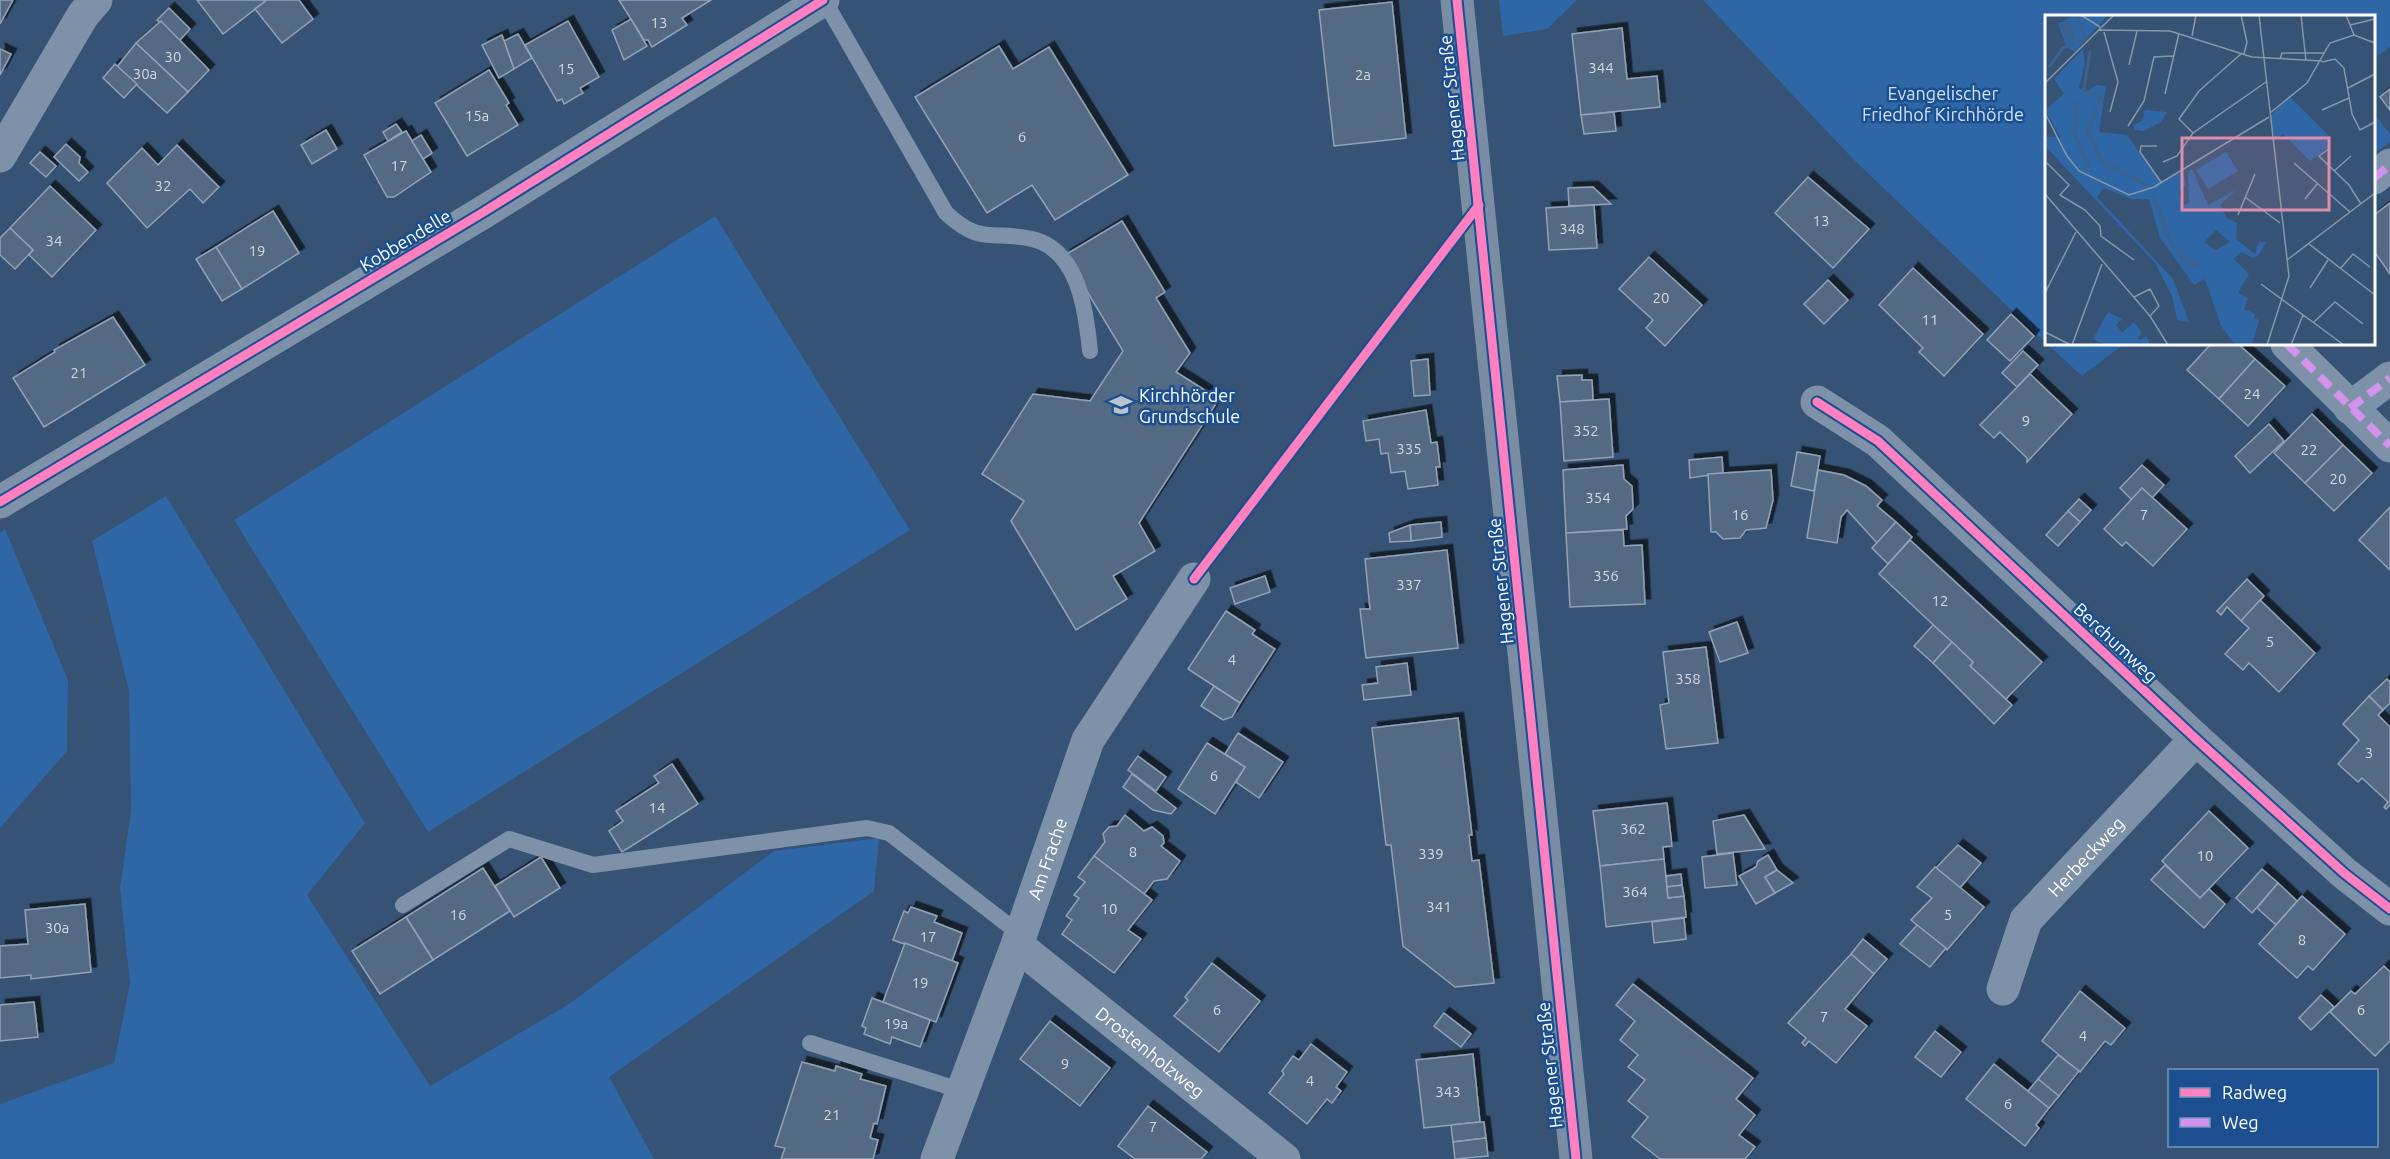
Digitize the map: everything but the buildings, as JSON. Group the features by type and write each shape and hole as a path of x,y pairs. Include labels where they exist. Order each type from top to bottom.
{"main road":[{"name":"Hagener Straße","path":"1457,0 1576,1159"}],"street":[{"path":"0,156 83,15 96,0"},
{"name":"Kobbendelle","path":"0,502 482,213 823,0"},
{"path":"2375,176 2390,165"},
{"path":"2288,345 2390,446"},
{"path":"2350,408 2390,378"},
{"name":"Berchumweg","path":"1817,402 1878,441 2196,739 2344,873 2390,909"},
{"name":"Am Frache","path":"937,1159 1019,940 1088,740 1194,579"},
{"name":"Herbeckweg","path":"2002,989 2026,920 2196,739"},
{"name":"Drostenholzweg","path":"1019,940 1284,1159"}],"lane":[{"path":"823,0 946,213 973,233 991,237 1032,239 1060,253 1080,293 1087,320 1090,351"},
{"path":"403,905 509,839 593,865 867,828 889,833 1019,940"},
{"path":"810,1043 963,1091"}],"green space":[{"path":"1499,0 1577,0 1547,29 1503,36"},
{"name":"Evangelischer Friedhof Kirchhörde","path":"1703,0 2390,0 2390,47 2375,58 2375,15 2045,15 2045,342 1854,160"},
{"path":"2375,114 2390,134 2390,142 2375,153"},
{"path":"715,216 910,530 428,832 234,520"},
{"path":"2048,345 2123,345 2082,376"},
{"path":"166,496 365,823 307,895 430,1086 569,1004 774,851 879,838 874,891 609,1077 654,1159 0,1159 0,1104 114,1063 130,983 120,888 131,811 129,691 92,541"},
{"path":"5,529 68,680 67,751 0,828 0,533"}],"marked path":[{"path":"2375,177 2390,165"},
{"path":"2288,345 2390,446"},
{"path":"2350,408 2390,378"}],"cycle path":[{"path":"0,502 482,213 823,0"},
{"path":"1457,0 1576,1159"},
{"path":"1194,579 1479,205"},
{"path":"1817,402 1878,441 2196,739 2344,873 2390,909"}],"place":[{"name":"Kirchhörder Grundschule","path":"1121,405"}]}
